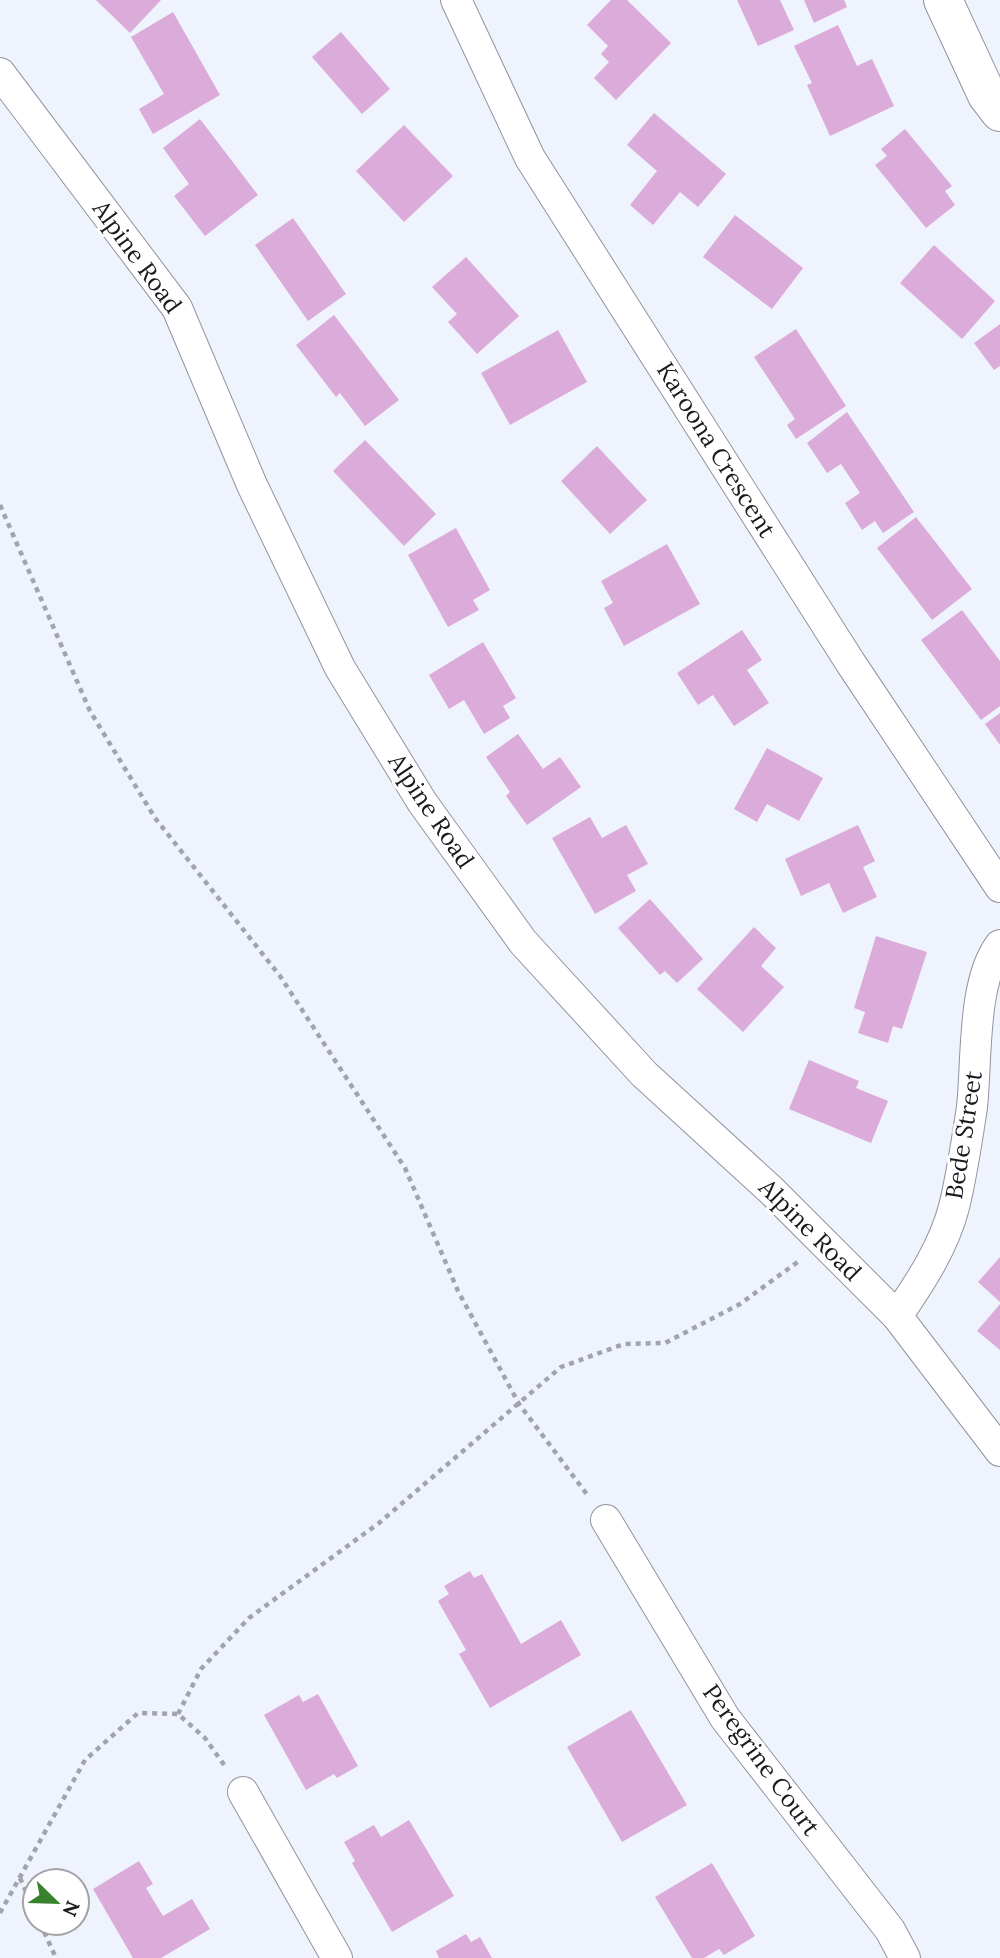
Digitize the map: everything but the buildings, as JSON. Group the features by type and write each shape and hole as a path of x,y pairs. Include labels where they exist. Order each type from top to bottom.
{"street":[{"name":"Karoona Crescent","path":"456,0 530,158 850,662 1000,887"},
{"path":"943,0 987,95 1000,112"},
{"name":"Alpine Road","path":"0,73 177,308 252,485 340,668 422,802 523,942 645,1074 773,1192 897,1316 1000,1451"},
{"name":"Bede Street","path":"897,1316 926,1274 954,1209 971,1107 982,991 992,955 1000,945"},
{"name":"Peregrine Court","path":"606,1520 725,1718 890,1930 905,1958"},
{"path":"243,1792 337,1958"}],"path":[{"path":"0,505 90,711 155,818 280,976 405,1168 458,1291 519,1404 606,1520"},
{"path":"177,1714 201,1669 249,1618 379,1523 561,1367 624,1344 665,1343 740,1304 823,1244"},
{"path":"0,1913 85,1760 138,1713 177,1714 205,1738 243,1792"},
{"path":"19,1878 21,1882"},
{"path":"46,1937 56,1958"}]}
